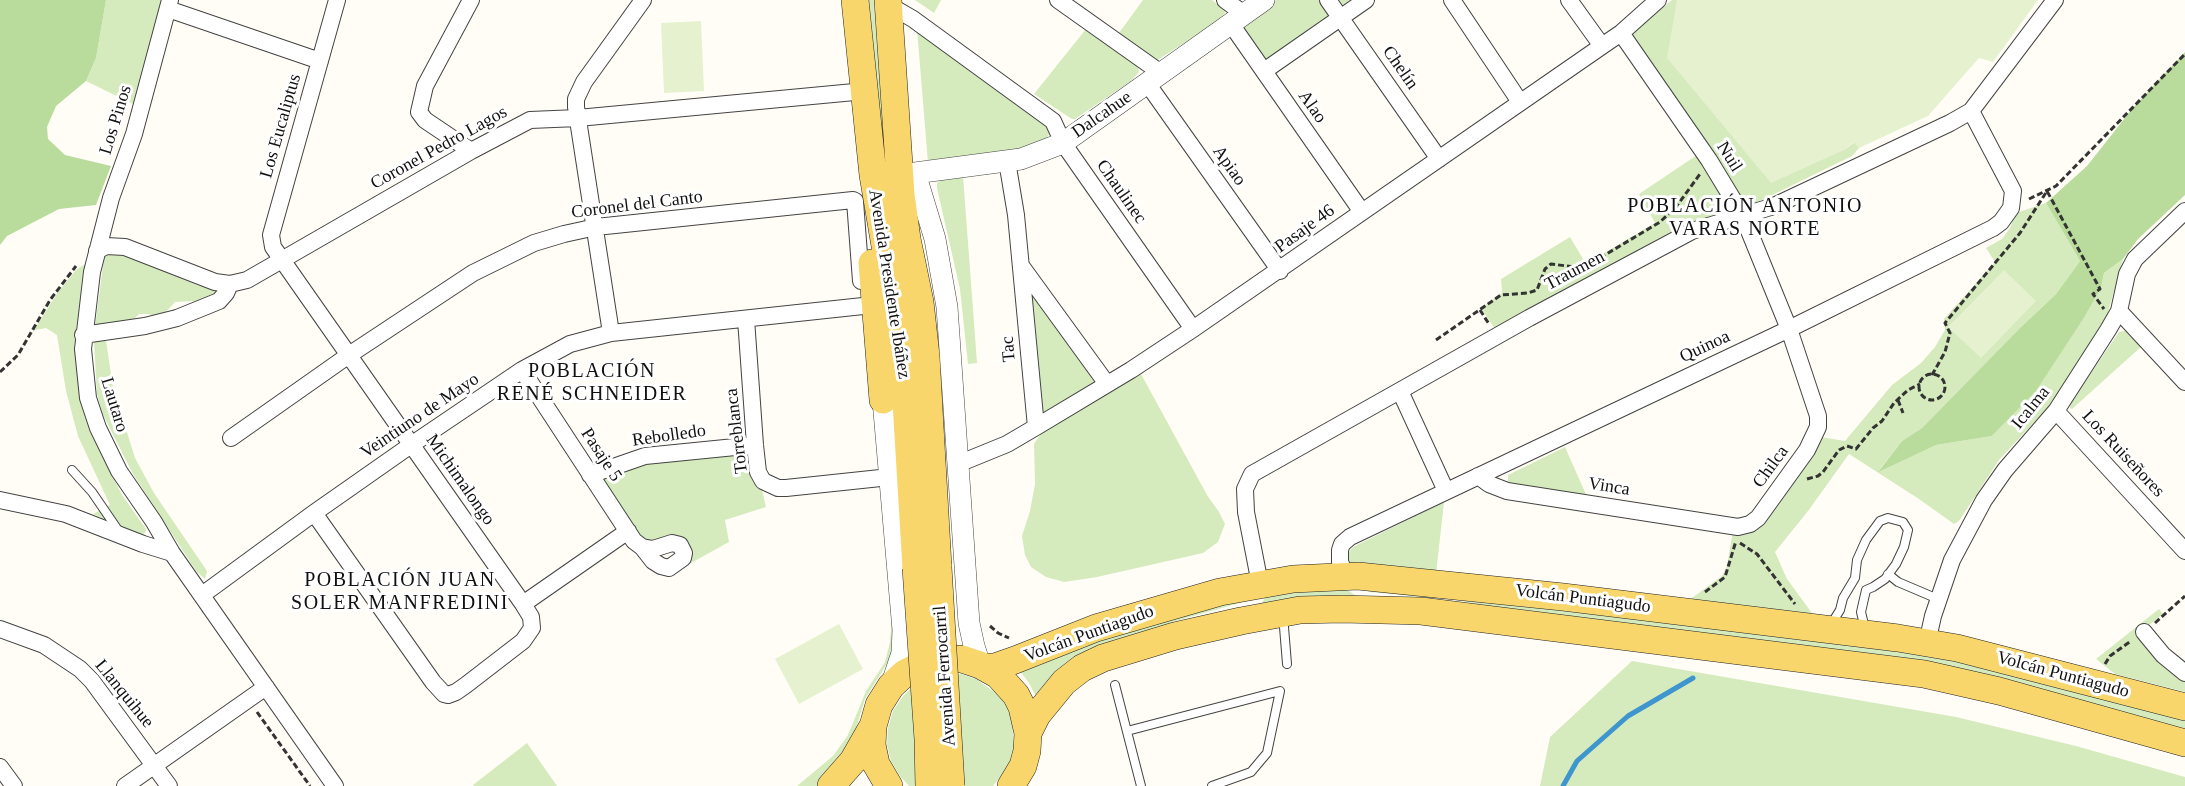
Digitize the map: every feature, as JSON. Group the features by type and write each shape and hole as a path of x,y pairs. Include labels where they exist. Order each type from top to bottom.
{"main road":[{"name":"Avenida Presidente Ibáñez","path":"855,0 873,175 903,352 927,567"},
{"name":"Avenida Presidente Ibáñez","path":"888,2 904,223 920,302 931,428 927,567"},
{"path":"898,132 915,172"},
{"path":"873,175 870,242 883,400"},
{"name":"Avenida Ferrocarril","path":"927,567 929,786"},
{"name":"Avenida Ferrocarril","path":"927,567 951,786"},
{"path":"1346,576 1356,588 1392,610"},
{"name":"Volcán Puntiagudo","path":"983,666 1005,664 1096,628 1182,601 1260,584 1293,579 1346,576 1446,584 1869,634 1986,655 2185,706"},
{"path":"1241,621 1254,603 1260,584"},
{"name":"Volcán Puntiagudo","path":"1028,733 1037,715 1050,698 1082,668 1103,658 1140,646 1280,613 1342,609 1444,614 1924,674 2000,692 2185,743"},
{"name":"Avenida Presidente Ibáñez","path":"889,786 876,764 872,745 873,726 879,705 891,686 905,673 923,664 942,659 962,659 983,666 1008,684 1023,707 1028,733 1027,751 1023,766 1011,786"},
{"name":"Avenida Presidente Ibáñez","path":"831,786 846,771 873,726"}],"street":[{"name":"Los Eucaliptus","path":"281,261 273,247 271,235 337,0"},
{"path":"471,0 425,86 419,112 425,120 471,151"},
{"path":"611,333 576,107 578,92 643,0"},
{"name":"Apiao","path":"1058,0 1154,78 1280,271"},
{"name":"Alao","path":"1225,0 1264,71 1362,212"},
{"name":"Dalcahue","path":"915,172 1008,161 1036,154 1063,143 1264,0"},
{"name":"Chelín","path":"1328,0 1439,159"},
{"path":"1264,71 1366,0"},
{"path":"1452,0 1520,102"},
{"path":"1569,0 1602,46"},
{"name":"Pasaje 46","path":"958,464 1007,444 1036,428 1193,329 1621,33 1658,0"},
{"name":"Traumen","path":"1260,584 1246,512 1245,489 1252,474 1692,231 1774,206 1940,128 1971,111 2055,0"},
{"name":"Chaulinec","path":"888,2 1046,116 1057,128 1063,143 1193,329"},
{"path":"169,4 320,61"},
{"name":"Los Pinos","path":"97,251 111,198 134,134 169,4"},
{"name":"Nuil","path":"1621,33 1709,160 1743,216 1789,329 1818,416"},
{"name":"Coronel Pedro Lagos","path":"83,335 145,326 177,318 219,301 230,284 247,280 471,151 530,120 578,118 865,91"},
{"path":"1971,111 2013,190 2011,208"},
{"name":"Tac","path":"1008,161 1022,267 1036,428"},
{"path":"915,172 935,239 947,307 969,623 974,646 983,666"},
{"name":"Coronel del Canto","path":"231,438 440,294 504,256 534,243 596,227 854,200"},
{"name":"Avenida Presidente Ibáñez","path":"854,200 863,306 883,400 903,630 902,653 891,686"},
{"name":"Quinoa","path":"1346,576 1340,559 1340,550 1345,540 1446,490 1789,329 1993,228 2001,222 2011,208"},
{"name":"Icalma","path":"1927,643 1938,599 1952,560 1984,500 2005,470 2056,411 2116,316 2127,274 2135,258 2185,211"},
{"path":"97,251 106,246 125,247 215,282 230,284"},
{"name":"Lautaro","path":"97,251 83,335 85,382 98,428 119,471 172,553 335,786"},
{"name":"Michimalongo","path":"281,261 523,604"},
{"name":"Tac","path":"1022,267 1107,384"},
{"name":"Veintiuno de Mayo","path":"202,595 411,445 522,370 570,344 611,333 863,306"},
{"path":"2116,316 2185,382"},
{"name":"Torreblanca","path":"746,319 754,445 759,476 770,486 778,488 890,477"},
{"name":"Pasaje 5","path":"522,370 634,541 642,547"},
{"path":"1400,391 1446,490"},
{"name":"Los Ruiseñores","path":"2056,411 2185,551"},
{"name":"Chilca","path":"1738,527 1750,524 1758,518 1791,473 1815,437 1818,416"},
{"name":"Rebolledo","path":"590,474 645,456 754,445"},
{"name":"Vinca","path":"1478,476 1507,491 1738,527"},
{"path":"0,500 66,514 172,553"},
{"path":"314,513 433,682 444,694 448,695 456,692 524,641 532,628 531,617 523,604 628,531"},
{"name":"Llanquihue","path":"0,629 44,645 80,669 92,681 169,786"},
{"path":"2144,632 2163,655 2185,673"},
{"path":"125,786 266,687"},
{"path":"0,767 14,786"}],"lane":[{"path":"72,470 98,500 122,536"},
{"path":"1866,590 1856,583 1855,578 1857,560 1866,540 1880,521 1888,518 1902,522 1908,530 1904,547 1896,564 1888,574 1866,590 1863,597 1861,618 1869,634"},
{"path":"1888,574 1898,582 1938,599"},
{"path":"1828,629 1855,578"},
{"path":"1280,613 1284,627 1287,664"},
{"path":"1115,685 1141,786"},
{"path":"1127,731 1281,688 1267,753 1251,772 1212,786"}],"path":[{"path":"2011,208 2056,186 2185,54"},
{"path":"1436,340 1501,295 1538,290 1545,270 1551,264 1583,268 1660,222 1676,207 1709,160"},
{"path":"2047,191 2100,289 2093,294 2116,316"},
{"path":"1932,375 1945,352 1950,333 1945,322 2020,233 2047,191"},
{"path":"0,372 18,355 60,284 77,265 97,251"},
{"path":"1938,376 1944,384 1942,394 1931,400 1925,398 1920,393 1920,384 1924,377 1938,376"},
{"path":"1805,479 1818,476 1839,450 1847,446 1856,449 1873,428 1882,421 1898,399 1908,390 1920,384"},
{"path":"1898,399 1903,413"},
{"path":"1703,594 1725,577 1736,542 1744,544 1757,554 1796,605"},
{"path":"256,711 310,786"}],"green space":[{"path":"0,0 106,0 96,58 86,81 56,106 47,127 48,139 65,155 111,166 96,205 59,209 7,236 0,245"},
{"path":"106,0 164,0 135,105 86,81 96,58"},
{"path":"869,0 874,0 890,221 882,139"},
{"path":"915,0 941,0 934,13"},
{"path":"1143,0 1212,0 1224,9 1225,13 1217,22 1156,61 1119,33"},
{"path":"1271,0 1362,0 1265,68 1236,25"},
{"path":"1672,0 1678,0 1844,150 1855,142 1859,148 1852,156 1762,200 1674,230 1495,329 1481,308 1502,293 1501,279 1570,237 1586,264 1655,223 1639,194 1706,149 1632,39 1634,31"},
{"path":"1677,0 2038,0 1993,62 1979,58 1928,116 1859,148 1854,142 1844,150 1771,183 1667,58"},
{"path":"701,21 704,91 664,93 661,23"},
{"path":"917,29 1043,121 1050,131 1046,141 1028,150 928,163"},
{"path":"1086,29 1138,66 1139,72 1131,81 1072,119 1034,94"},
{"path":"2185,52 2185,195 2138,239 2123,259 2104,273 2101,288 2036,391 1992,436 1936,445 1878,472 1902,441 1922,428 2056,294 2080,261 2046,203 2087,166 2132,109"},
{"path":"963,176 977,363 968,364 960,289 937,188 937,183 942,179"},
{"path":"2046,203 2080,261 2056,294 1922,428 1902,441 1879,470 1936,445 1992,436 2036,391 2101,288 2104,273 2123,259 2106,319 2051,404 1999,460 1959,521 1954,524 1849,454 1775,552 1787,579 1817,620 1685,603 1722,576 1727,566 1733,531 1744,532 1821,437 1845,441 1892,385 1921,363 1935,347 1945,330 1944,319 1995,262 1986,248 2002,239 2010,228 2016,213"},
{"path":"106,251 133,257 197,285 211,288 217,293 198,304 193,301 175,302 157,318 149,314 139,314 132,321 95,327"},
{"path":"85,264 76,333 80,392 92,436 122,495 146,529 141,535 93,514 110,505 78,436 66,391 57,335 46,328 35,330 31,335 58,292 76,270"},
{"path":"2004,270 2036,301 1981,358 1948,327"},
{"path":"1029,284 1096,382 1047,413 1042,412"},
{"path":"2129,331 2142,346 2072,409 2070,408 2071,402 2119,332"},
{"path":"99,339 106,341 113,387 135,458 154,493 207,571 205,579 196,571 133,474 102,413 97,394 94,342"},
{"path":"1141,374 1225,524 1218,542 1203,553 1097,577 1064,582 1046,577 1031,567 1025,555 1022,536 1035,484 1034,444 1041,433"},
{"path":"1565,447 1588,499 1508,482 1508,475"},
{"path":"747,453 750,456 755,484 762,490 766,507 725,520 729,542 691,563 688,554 641,539 601,478 647,460"},
{"path":"1444,502 1436,574 1349,564 1349,552 1353,547"},
{"path":"1342,586 1359,598 1261,605 1267,594"},
{"path":"1367,586 1921,651 2185,719 2185,733 1456,600 1370,592 1365,590"},
{"path":"1250,600 1172,622 1037,698 1020,671 1030,664 1205,606"},
{"path":"2159,609 2163,614 2138,634 2185,677 2185,692 2115,674 2096,659"},
{"path":"894,615 893,647 890,659 865,699 854,735 828,776 817,786 797,786 833,756 848,735 866,691 885,662"},
{"path":"839,624 863,669 799,704 775,659"},
{"path":"1632,661 1956,717 2076,746 2185,777 2185,786 1540,786 1550,737"},
{"path":"945,674 961,674 976,679 999,695 1007,707 1012,720 1014,748 1010,763 993,786 909,786 891,761 887,745 888,728 893,711 903,696 915,685"},
{"path":"527,743 557,786 473,785"}],"waterway":[{"path":"1563,786 1577,761 1628,716 1693,678"}],"district":[{"name":"POBLACIÓN ANTONIO VARAS NORTE","path":"1745,218"},
{"name":"POBLACIÓN RENÉ SCHNEIDER","path":"592,384"},
{"name":"POBLACIÓN JUAN SOLER MANFREDINI","path":"400,592"}]}
